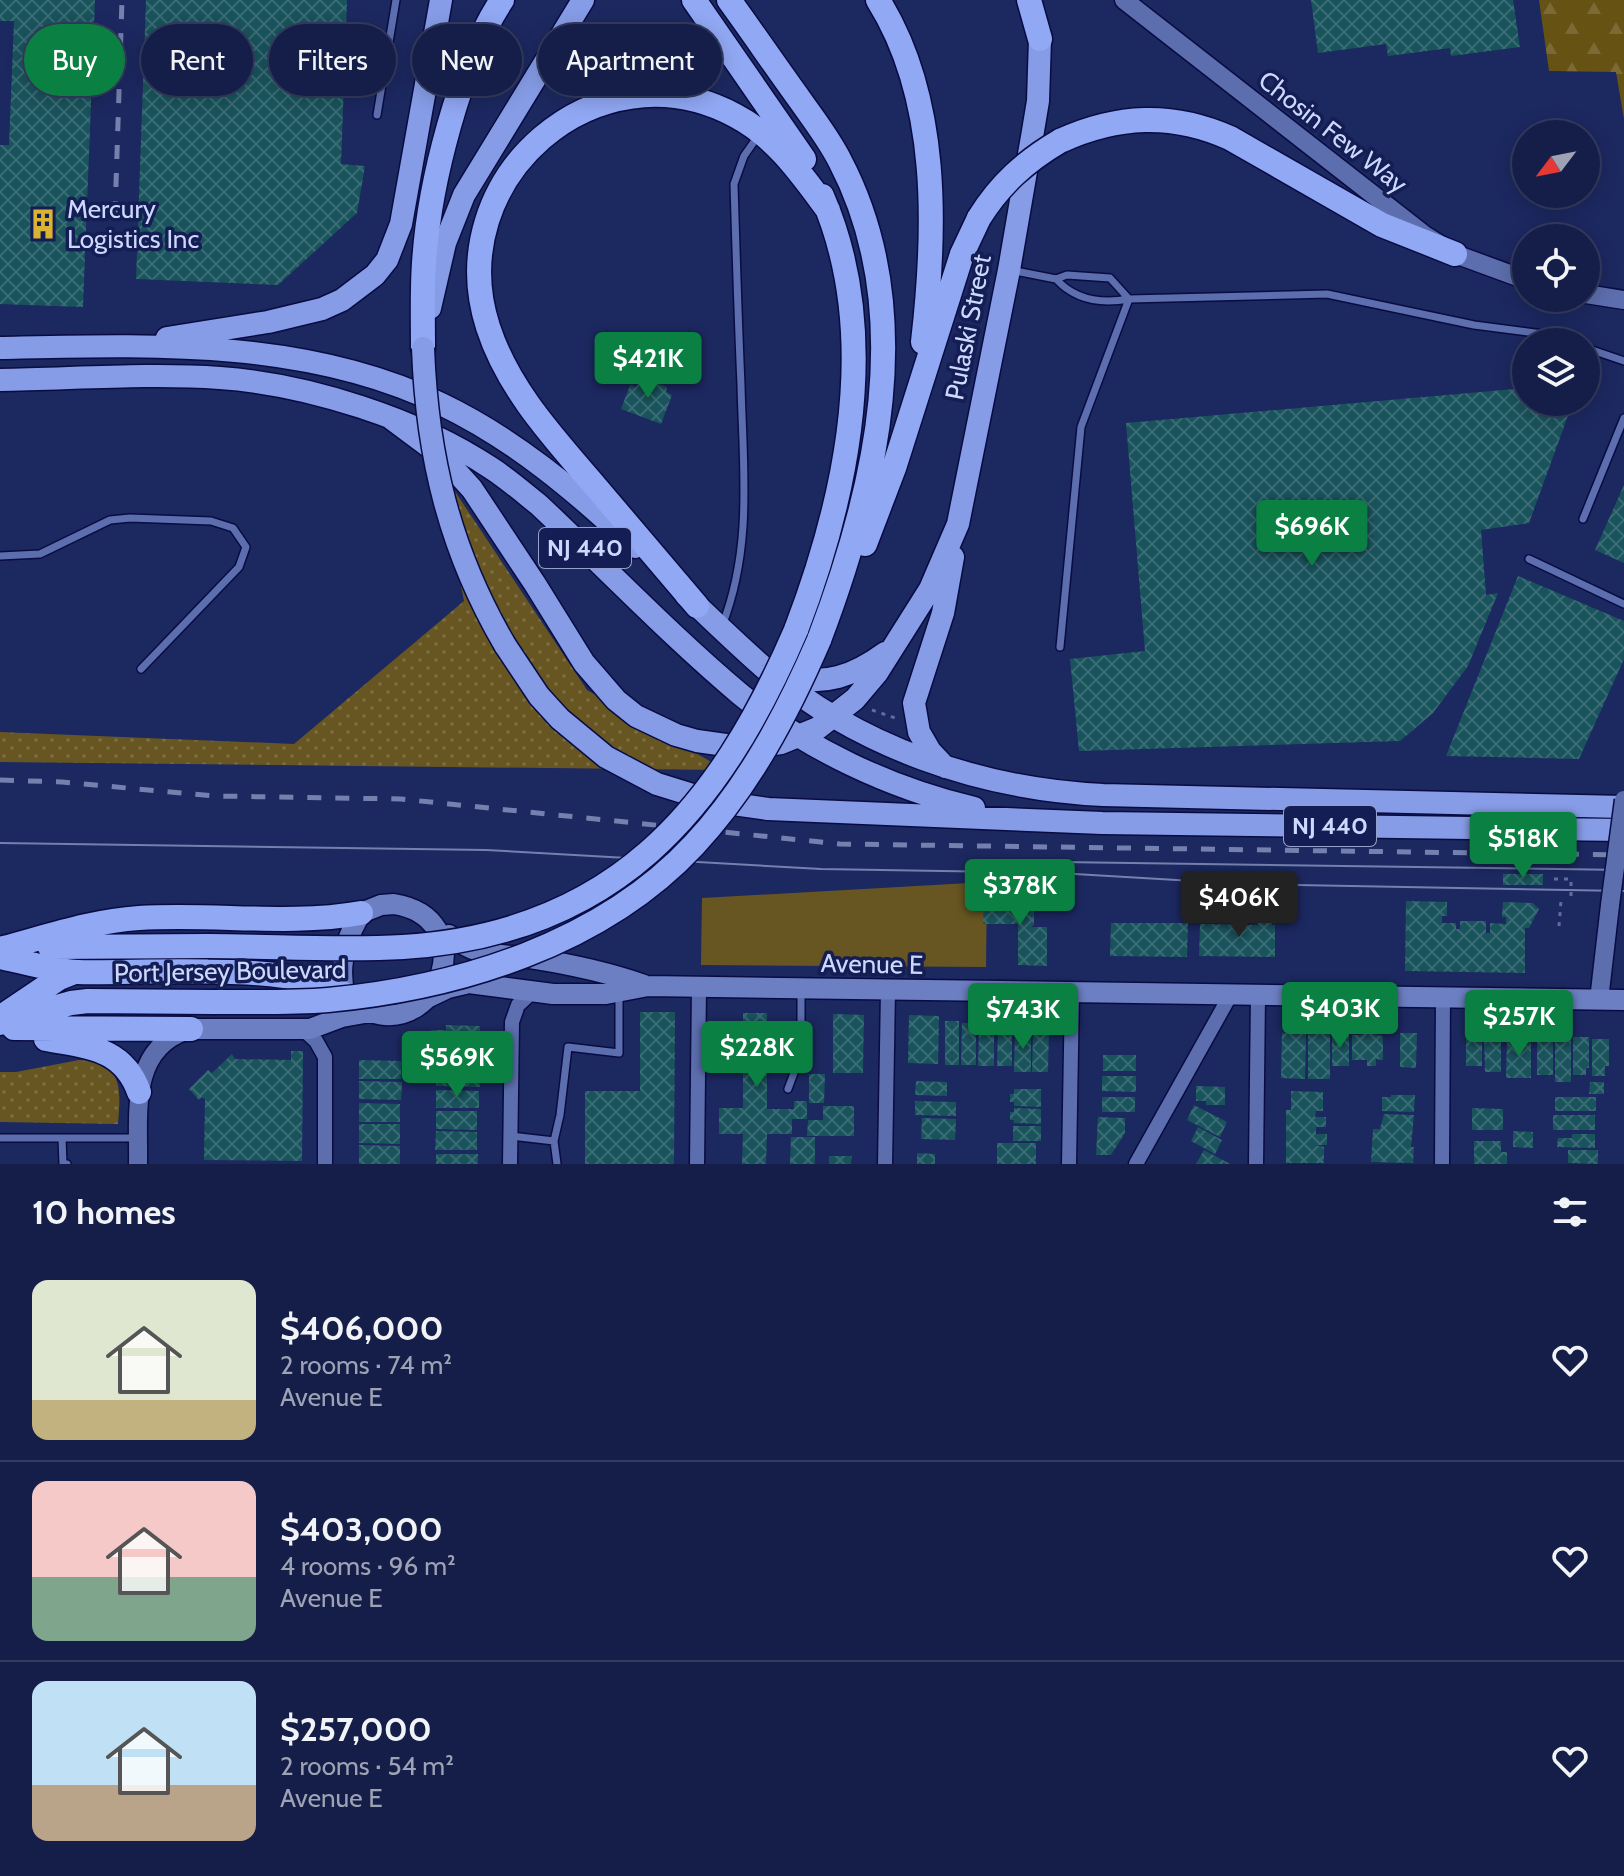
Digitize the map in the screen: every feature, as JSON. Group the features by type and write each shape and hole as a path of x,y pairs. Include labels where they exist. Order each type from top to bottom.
{"highway":[{"path":"117,345 301,315 342,300 375,275 387,260 401,224 441,0"},
{"path":"502,0 477,49 445,144 424,259 423,348 426,410 443,502 463,562 505,645 539,696 583,740 631,772 684,794 768,809 1035,819"},
{"path":"423,348 438,266 464,195 583,0"},
{"name":"Port Jersey Boulevard","path":"0,953 79,944 375,948 433,944 518,924 593,893 656,848 692,809 740,742 762,704 796,630 819,566 833,514 853,391 854,348 850,291 838,236 816,182 788,135 694,0"},
{"name":"Port Jersey Boulevard","path":"0,1025 71,1003 88,1001 325,1000 423,986 519,957 603,916 672,866 720,814 769,742 819,640 859,521 877,438 883,348 879,287 865,227 840,161 729,0"},
{"path":"878,0 906,59 920,115 928,171 930,275 914,403"},
{"path":"1029,0 1040,39"},
{"name":"Pulaski Street","path":"392,419 443,457 472,489 599,683 616,700 656,727 719,745 763,747 801,736 834,717 869,685 893,648 930,589 958,524 1009,270 1038,101 1040,39"},
{"path":"697,606 548,432 520,394 497,350 481,301 479,254 491,208 514,166 547,133 586,110 626,98 670,96 716,107 760,132 790,160 828,210"},
{"path":"819,640 882,503 962,254 979,218 1014,173 1060,141 1102,124 1123,120 1168,120 1210,129 1382,225 1455,254"},
{"name":"NJ 440","path":"0,348 117,345 221,350 315,363 375,378 439,403 508,442 572,489 763,667 834,717 906,753 946,768 1008,784 1072,794 1624,807"},
{"name":"NJ 440","path":"0,380 232,379 294,388 392,419 471,456 528,496 725,681 757,707 801,736 865,771 968,806 1035,819 1102,823 1624,830"},
{"path":"946,768 930,751 919,732 914,703 948,594 958,524"},
{"name":"Pulaski Street","path":"763,667 790,677 826,680 858,671 893,648"},
{"path":"719,745 742,730 757,707 763,667"},
{"path":"0,953 90,925 129,919 325,919 361,913"},
{"path":"263,973 320,961 348,938"},
{"path":"0,953 74,972 263,973 323,983 345,995"},
{"path":"0,1025 59,978 74,972"},
{"path":"0,1025 191,1029"},
{"path":"0,1025 105,1052 124,1065 139,1092"}],"main road":[{"path":"191,1029 303,1029 370,1012 403,1012 425,999 440,979 445,954 442,941 429,919 407,906 381,905 361,913 348,938 342,972 345,995 370,1012"},
{"name":"Avenue E","path":"429,919 472,951 606,972 648,986"},
{"name":"Avenue E","path":"425,999 448,988 469,983 531,993 606,994 648,986 1624,1000"}],"street":[{"name":"Pulaski Street","path":"1039,0 1040,39"},
{"name":"Chosin Few Way","path":"1124,0 1392,211 1455,254 1512,275"},
{"path":"1600,296 1624,300"},
{"path":"1599,1000 1624,800"},
{"path":"697,1164 699,987"},
{"path":"885,1164 888,990"},
{"path":"1069,1164 1072,992"},
{"path":"510,1164 512,1022 518,1005 531,993"},
{"path":"1136,1164 1231,994"},
{"path":"1256,1164 1258,995"},
{"path":"1442,1164 1443,997"},
{"path":"138,1164 139,1092 144,1071 154,1052 170,1038 191,1029"},
{"path":"303,1029 316,1041 325,1057 325,1164"}],"lane":[{"path":"377,115 396,0"},
{"path":"721,628 734,594 741,562 746,488 734,184 744,156 760,132"},
{"path":"1009,270 1056,279 1067,275 1110,278 1129,299"},
{"path":"1056,279 1067,292 1107,303 1129,299 1327,294 1512,330"},
{"path":"1060,647 1081,427 1129,299"},
{"path":"1600,353 1624,361"},
{"path":"1583,519 1624,418"},
{"path":"0,556 40,554 110,520 211,521 233,528 246,547 239,567 141,669"},
{"path":"1529,559 1624,604"},
{"path":"788,1089 801,1054 801,989"},
{"path":"557,1164 554,1141 568,1047 619,1053 619,992"},
{"path":"511,1136 554,1141"},
{"path":"0,1138 139,1138"},
{"path":"62,1138 65,1164"}],"path":[{"path":"872,710 902,721"},
{"path":"1554,879 1571,879 1571,899"},
{"path":"1559,926 1561,901"}],"shaded area":[{"path":"441,481 452,487 587,690 725,770 0,762 0,732 294,744 464,601"},
{"path":"987,882 986,967 701,965 702,898"},
{"path":"79,1060 104,1066 116,1079 119,1088 118,1124 0,1122 0,1072 16,1072"}],"green space":[{"path":"1539,0 1624,0 1624,119 1616,72 1549,71"}],"building":[{"name":"Mercury Logistics Inc","path":"0,0 95,0 94,24 24,24 24,96 91,96 83,307 0,304 0,145 9,145 14,21 0,21"},
{"path":"146,0 347,0 346,24 269,24 269,96 343,96 341,164 365,166 357,213 278,285 136,279 143,96 253,96 253,24 145,24"},
{"path":"1311,0 1513,0 1520,47 1451,56 1450,48 1388,56 1386,44 1318,53"},
{"path":"640,377 667,387 666,392 672,395 661,424 621,409 630,385 636,387"},
{"path":"1512,389 1512,416 1568,416 1529,523 1481,530 1486,595 1498,593 1468,666 1433,713 1400,741 1079,751 1070,659 1145,651 1126,423"},
{"path":"1624,485 1624,563 1595,550"},
{"path":"1518,576 1624,621 1624,659 1579,759 1446,756"},
{"path":"1503,874 1543,874 1543,885 1503,885"},
{"path":"984,898 1034,899 1034,925 1031,927 1047,927 1047,966 1018,965 1018,924 983,924"},
{"path":"1406,901 1447,902 1447,916 1442,916 1442,923 1456,923 1456,929 1460,929 1460,921 1486,921 1486,933 1490,933 1490,923 1506,924 1506,917 1502,917 1503,902 1533,903 1539,909 1529,928 1525,928 1525,973 1405,971"},
{"path":"1258,914 1272,914 1275,957 1199,956 1200,924 1258,925"},
{"path":"1111,923 1188,923 1187,957 1110,956"},
{"path":"640,1012 675,1012 674,1164 585,1164 585,1091 640,1091"},
{"path":"743,1013 767,1013 767,1038 793,1038 793,1062 767,1061 767,1109 794,1109 794,1101 807,1101 807,1119 792,1119 792,1134 767,1134 766,1164 742,1164 743,1134 719,1134 719,1108 743,1108 743,1061 718,1061 718,1038 743,1038"},
{"path":"833,1014 864,1015 863,1073 833,1073"},
{"path":"909,1015 939,1016 938,1064 908,1063"},
{"path":"945,1021 959,1021 959,1065 945,1065"},
{"path":"962,1023 976,1023 976,1065 961,1065"},
{"path":"446,1025 480,1026 480,1045 431,1044 431,1030 446,1030"},
{"path":"979,1027 994,1027 994,1066 978,1066"},
{"path":"998,1029 1012,1029 1012,1066 997,1066"},
{"path":"1015,1029 1031,1029 1031,1072 1014,1072"},
{"path":"1033,1030 1049,1030 1048,1072 1032,1072"},
{"path":"1321,1030 1330,1031 1330,1079 1308,1079 1308,1033 1321,1033"},
{"path":"1362,1032 1383,1036 1383,1060 1376,1059 1376,1066 1367,1066 1367,1060 1352,1060 1352,1035 1362,1035"},
{"path":"1466,1032 1482,1032 1482,1066 1466,1066"},
{"path":"1282,1033 1306,1034 1305,1079 1281,1078"},
{"path":"1400,1033 1417,1033 1416,1068 1400,1067"},
{"path":"1332,1034 1349,1035 1349,1066 1332,1066"},
{"path":"1484,1036 1501,1036 1501,1072 1485,1072"},
{"path":"1555,1037 1571,1037 1571,1082 1555,1082"},
{"path":"1573,1037 1589,1037 1589,1068 1586,1068 1586,1075 1573,1075"},
{"path":"1507,1038 1531,1038 1531,1078 1506,1078"},
{"path":"1592,1039 1609,1039 1609,1066 1605,1066 1605,1076 1592,1076"},
{"path":"1537,1041 1553,1041 1553,1075 1537,1075"},
{"path":"436,1046 478,1047 478,1066 436,1065"},
{"path":"291,1051 303,1051 302,1161 204,1160 205,1099 202,1097 199,1100 189,1089 208,1070 212,1073 232,1054 235,1059 291,1060"},
{"path":"1103,1055 1136,1055 1136,1071 1103,1071"},
{"path":"359,1060 401,1061 401,1079 359,1079"},
{"path":"437,1068 480,1068 480,1087 436,1086"},
{"path":"809,1074 825,1074 824,1103 809,1103"},
{"path":"1102,1076 1136,1076 1136,1092 1102,1091"},
{"path":"359,1081 402,1082 401,1100 359,1099"},
{"path":"916,1081 947,1082 947,1096 915,1095"},
{"path":"1590,1082 1604,1082 1604,1094 1589,1094"},
{"path":"1196,1086 1225,1087 1225,1105 1206,1105 1206,1101 1196,1101"},
{"path":"1014,1089 1041,1089 1041,1107 1014,1106 1014,1102 1010,1102 1010,1094 1014,1094"},
{"path":"436,1090 479,1091 479,1108 436,1108"},
{"path":"1291,1091 1323,1092 1323,1111 1316,1111 1315,1117 1326,1117 1326,1127 1316,1127 1316,1134 1327,1134 1327,1145 1315,1145 1324,1147 1324,1163 1286,1163 1286,1110 1291,1110"},
{"path":"1415,1095 1414,1112 1382,1111 1382,1097"},
{"path":"1102,1097 1135,1097 1135,1112 1102,1112"},
{"path":"1555,1097 1596,1097 1596,1111 1555,1111"},
{"path":"915,1101 956,1102 956,1116 915,1115"},
{"path":"359,1103 400,1104 400,1122 359,1122"},
{"path":"1194,1105 1227,1122 1220,1137 1187,1120"},
{"path":"823,1106 854,1106 854,1136 807,1136 808,1120 823,1120"},
{"path":"1014,1108 1041,1109 1041,1124 1013,1123 1010,1112 1014,1112"},
{"path":"1472,1108 1503,1109 1503,1130 1472,1130"},
{"path":"436,1111 477,1111 477,1130 436,1129"},
{"path":"1384,1114 1414,1115 1413,1163 1371,1162 1373,1129 1380,1129"},
{"path":"1553,1115 1595,1115 1595,1130 1553,1130"},
{"path":"1098,1117 1125,1118 1125,1133 1111,1155 1096,1155"},
{"path":"922,1118 956,1119 955,1140 921,1139"},
{"path":"359,1124 400,1124 400,1144 359,1143"},
{"path":"1013,1126 1041,1126 1041,1141 1013,1141"},
{"path":"1198,1127 1222,1140 1215,1154 1191,1141"},
{"path":"436,1131 477,1132 477,1150 435,1150"},
{"path":"1513,1131 1533,1132 1533,1148 1513,1147"},
{"path":"1572,1134 1595,1134 1595,1148 1557,1147 1558,1138 1572,1138"},
{"path":"791,1137 815,1137 815,1164 790,1164"},
{"path":"1474,1141 1501,1141 1501,1152 1507,1152 1507,1164 1474,1164"},
{"path":"997,1143 1036,1143 1036,1164 997,1164"},
{"path":"359,1145 400,1146 400,1164 359,1164"},
{"path":"1204,1150 1230,1164 1196,1164"},
{"path":"1568,1150 1598,1150 1598,1164 1568,1163"},
{"path":"917,1153 935,1154 935,1164 917,1164"},
{"path":"436,1154 478,1154 478,1164 436,1164"},
{"path":"829,1156 852,1156 851,1164 829,1164"}],"tram line":[{"path":"0,843 486,850 821,869 1058,873 1244,884 1624,891"},
{"path":"1060,862 1624,870"}],"railway":[{"path":"115,215 122,0"},
{"path":"0,780 62,782 214,796 401,799 840,844 1624,855"}],"place":[{"name":"Mercury Logistics Inc","path":"43,224"}]}
